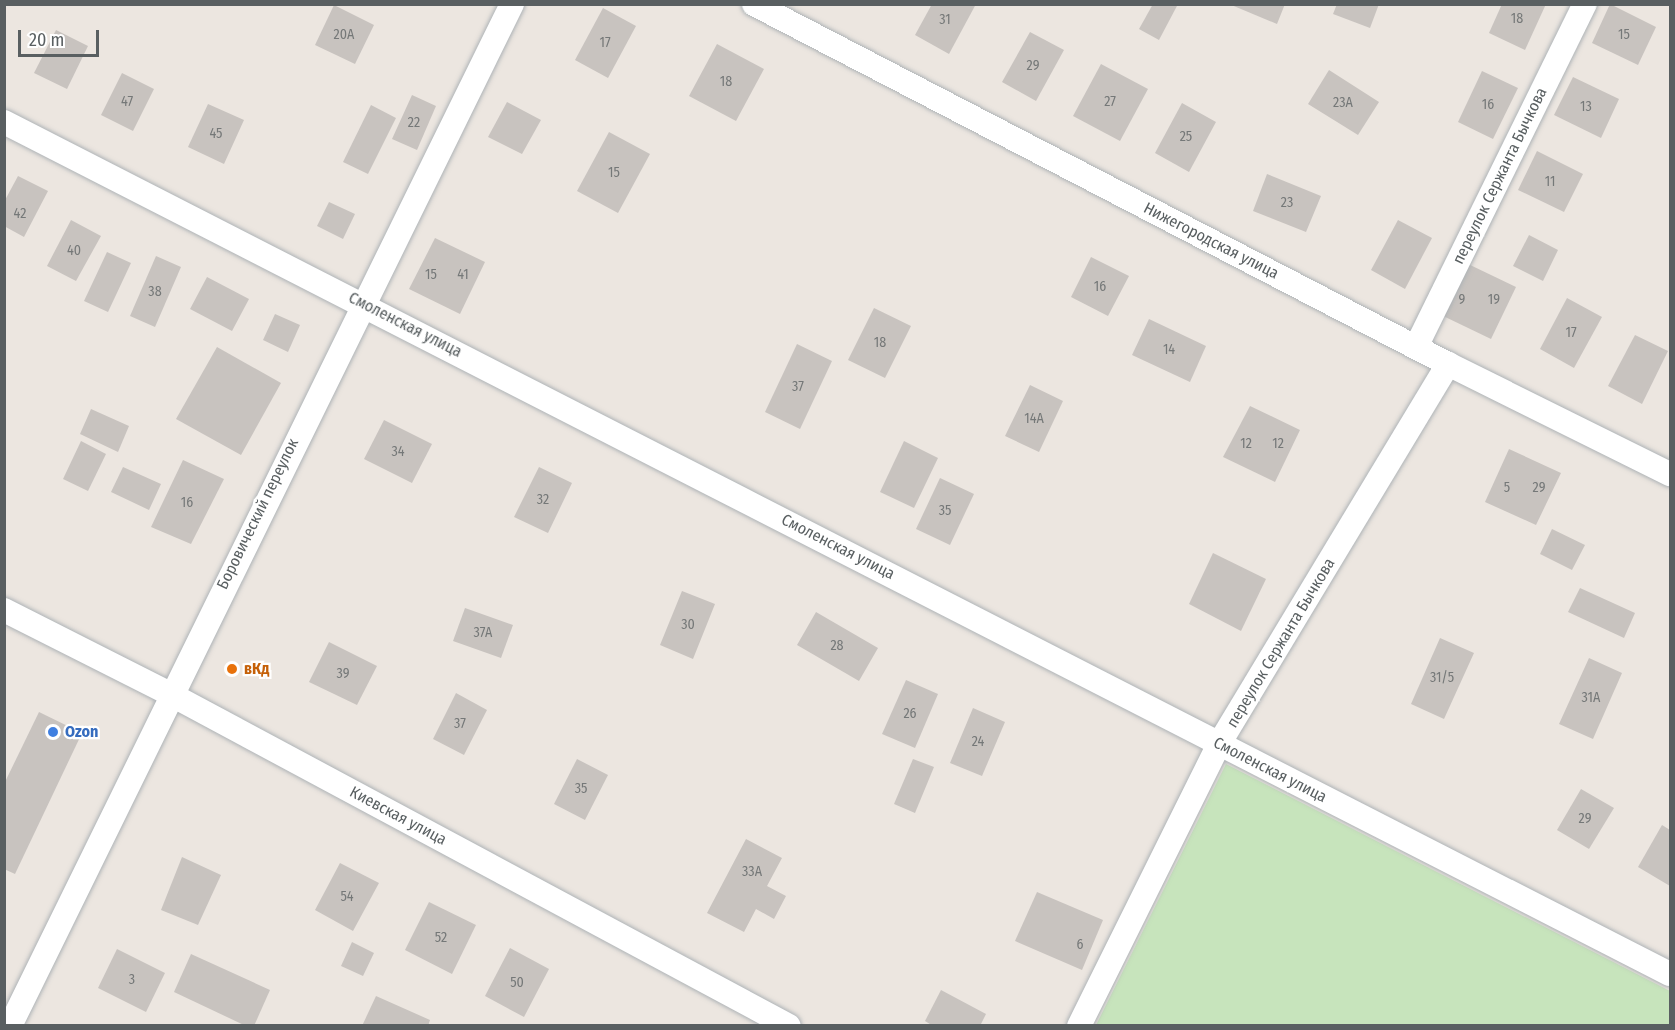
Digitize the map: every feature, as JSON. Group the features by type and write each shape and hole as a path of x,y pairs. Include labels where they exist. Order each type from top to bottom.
{"street":[{"name":"Боровический переулок","path":"10,1026 362,303 512,4"},
{"name":"Нижегородская улица","path":"754,4 1448,364 1671,474"},
{"name":"переулок Сержанта Бычкова","path":"1416,347 1585,4"},
{"name":"Смоленская улица","path":"4,122 1671,974"},
{"name":"переулок Сержанта Бычкова","path":"1079,1026 1220,744 1448,364"},
{"name":"Киевская улица","path":"4,610 170,694 789,1026"}],"green space":[{"path":"1226,764 1670,991 1670,1025 1096,1025"}],"building":[{"path":"932,4 976,4 949,54 915,35"},
{"path":"1153,4 1178,4 1159,40 1139,29"},
{"path":"1229,4 1285,4 1277,24"},
{"path":"1337,4 1379,4 1370,28 1333,14"},
{"path":"1502,4 1546,4 1525,50 1489,33"},
{"path":"1610,4 1656,27 1638,65 1592,43"},
{"path":"334,5 374,25 355,64 315,45"},
{"path":"603,8 636,26 608,78 575,60"},
{"path":"56,30 88,46 67,89 34,73"},
{"path":"1030,32 1064,50 1036,101 1002,82"},
{"path":"717,44 764,69 736,121 689,96"},
{"path":"1101,64 1148,89 1120,141 1073,116"},
{"path":"1329,70 1379,102 1358,135 1308,104"},
{"path":"1482,71 1518,88 1493,139 1458,122"},
{"path":"122,73 154,89 133,131 101,115"},
{"path":"1573,77 1619,99 1601,138 1554,115"},
{"path":"412,95 436,106 417,150 392,139"},
{"path":"507,102 541,120 522,154 488,137"},
{"path":"1182,103 1216,122 1189,172 1155,153"},
{"path":"208,104 244,120 224,164 188,147"},
{"path":"371,105 396,118 368,174 343,162"},
{"path":"609,132 650,154 618,213 577,191"},
{"path":"1537,151 1583,174 1564,212 1518,190"},
{"path":"1267,174 1321,196 1306,232 1253,211"},
{"path":"18,176 48,191 24,237 4,226 4,202"},
{"path":"329,202 355,214 343,239 317,226"},
{"path":"71,220 101,236 76,281 47,266"},
{"path":"1398,220 1432,238 1405,289 1371,270"},
{"path":"1529,235 1558,250 1543,281 1513,266"},
{"path":"435,238 485,262 460,314 409,289"},
{"path":"107,252 131,263 108,312 84,301"},
{"path":"156,256 181,267 155,327 130,316"},
{"path":"1091,257 1129,276 1108,316 1071,297"},
{"path":"1466,263 1516,287 1491,339 1439,314"},
{"path":"207,277 249,299 232,331 190,309"},
{"path":"1567,298 1602,317 1574,368 1540,349"},
{"path":"874,308 911,326 885,378 848,360"},
{"path":"275,314 300,325 288,352 263,340"},
{"path":"1149,319 1206,346 1190,382 1132,355"},
{"path":"1635,335 1668,351 1642,404 1608,386"},
{"path":"797,344 832,361 800,429 765,412"},
{"path":"217,347 281,383 241,455 176,419"},
{"path":"1030,385 1063,401 1039,452 1005,436"},
{"path":"1250,406 1300,430 1275,482 1223,457"},
{"path":"91,409 129,426 118,452 80,434"},
{"path":"384,420 432,444 412,483 364,459"},
{"path":"81,441 106,454 88,491 63,479"},
{"path":"904,441 938,458 914,508 880,492"},
{"path":"1509,449 1561,473 1536,525 1485,502"},
{"path":"183,460 224,479 191,544 151,527"},
{"path":"123,467 161,484 149,510 111,492"},
{"path":"539,467 572,483 548,533 514,517"},
{"path":"940,478 974,494 950,545 916,529"},
{"path":"1552,529 1585,545 1572,570 1540,554"},
{"path":"1213,553 1266,579 1241,631 1189,604"},
{"path":"1580,588 1635,613 1624,638 1568,612"},
{"path":"682,591 715,604 693,659 660,645"},
{"path":"465,608 513,625 501,658 453,641"},
{"path":"816,612 878,648 859,681 797,645"},
{"path":"1440,638 1474,653 1444,719 1411,704"},
{"path":"329,642 377,666 357,705 309,682"},
{"path":"1589,658 1622,673 1593,739 1559,724"},
{"path":"906,680 938,694 915,748 882,734"},
{"path":"456,693 487,710 464,755 433,739"},
{"path":"973,708 1005,722 982,776 950,763"},
{"path":"39,712 82,733 15,874 4,869 4,784"},
{"path":"577,759 608,775 585,820 554,804"},
{"path":"913,759 934,767 915,813 894,804"},
{"path":"1581,789 1614,808 1589,849 1557,830"},
{"path":"1662,825 1670,830 1670,886 1638,867"},
{"path":"746,839 782,858 767,886 786,896 774,919 756,909 744,932 707,913"},
{"path":"182,857 221,875 198,925 161,910"},
{"path":"340,863 379,883 353,931 315,910"},
{"path":"1037,892 1103,920 1082,970 1015,941"},
{"path":"429,902 476,925 452,974 405,950"},
{"path":"352,942 374,953 363,976 341,966"},
{"path":"510,948 549,969 524,1017 485,996"},
{"path":"117,949 165,973 146,1012 98,988"},
{"path":"191,954 270,990 254,1026 246,1026 174,992"},
{"path":"941,990 986,1014 980,1026 933,1026 925,1021"},
{"path":"376,996 430,1020 428,1026 362,1026"}],"place":[{"name":"вКд","path":"232,669"},
{"name":"Ozon","path":"53,732"}]}
